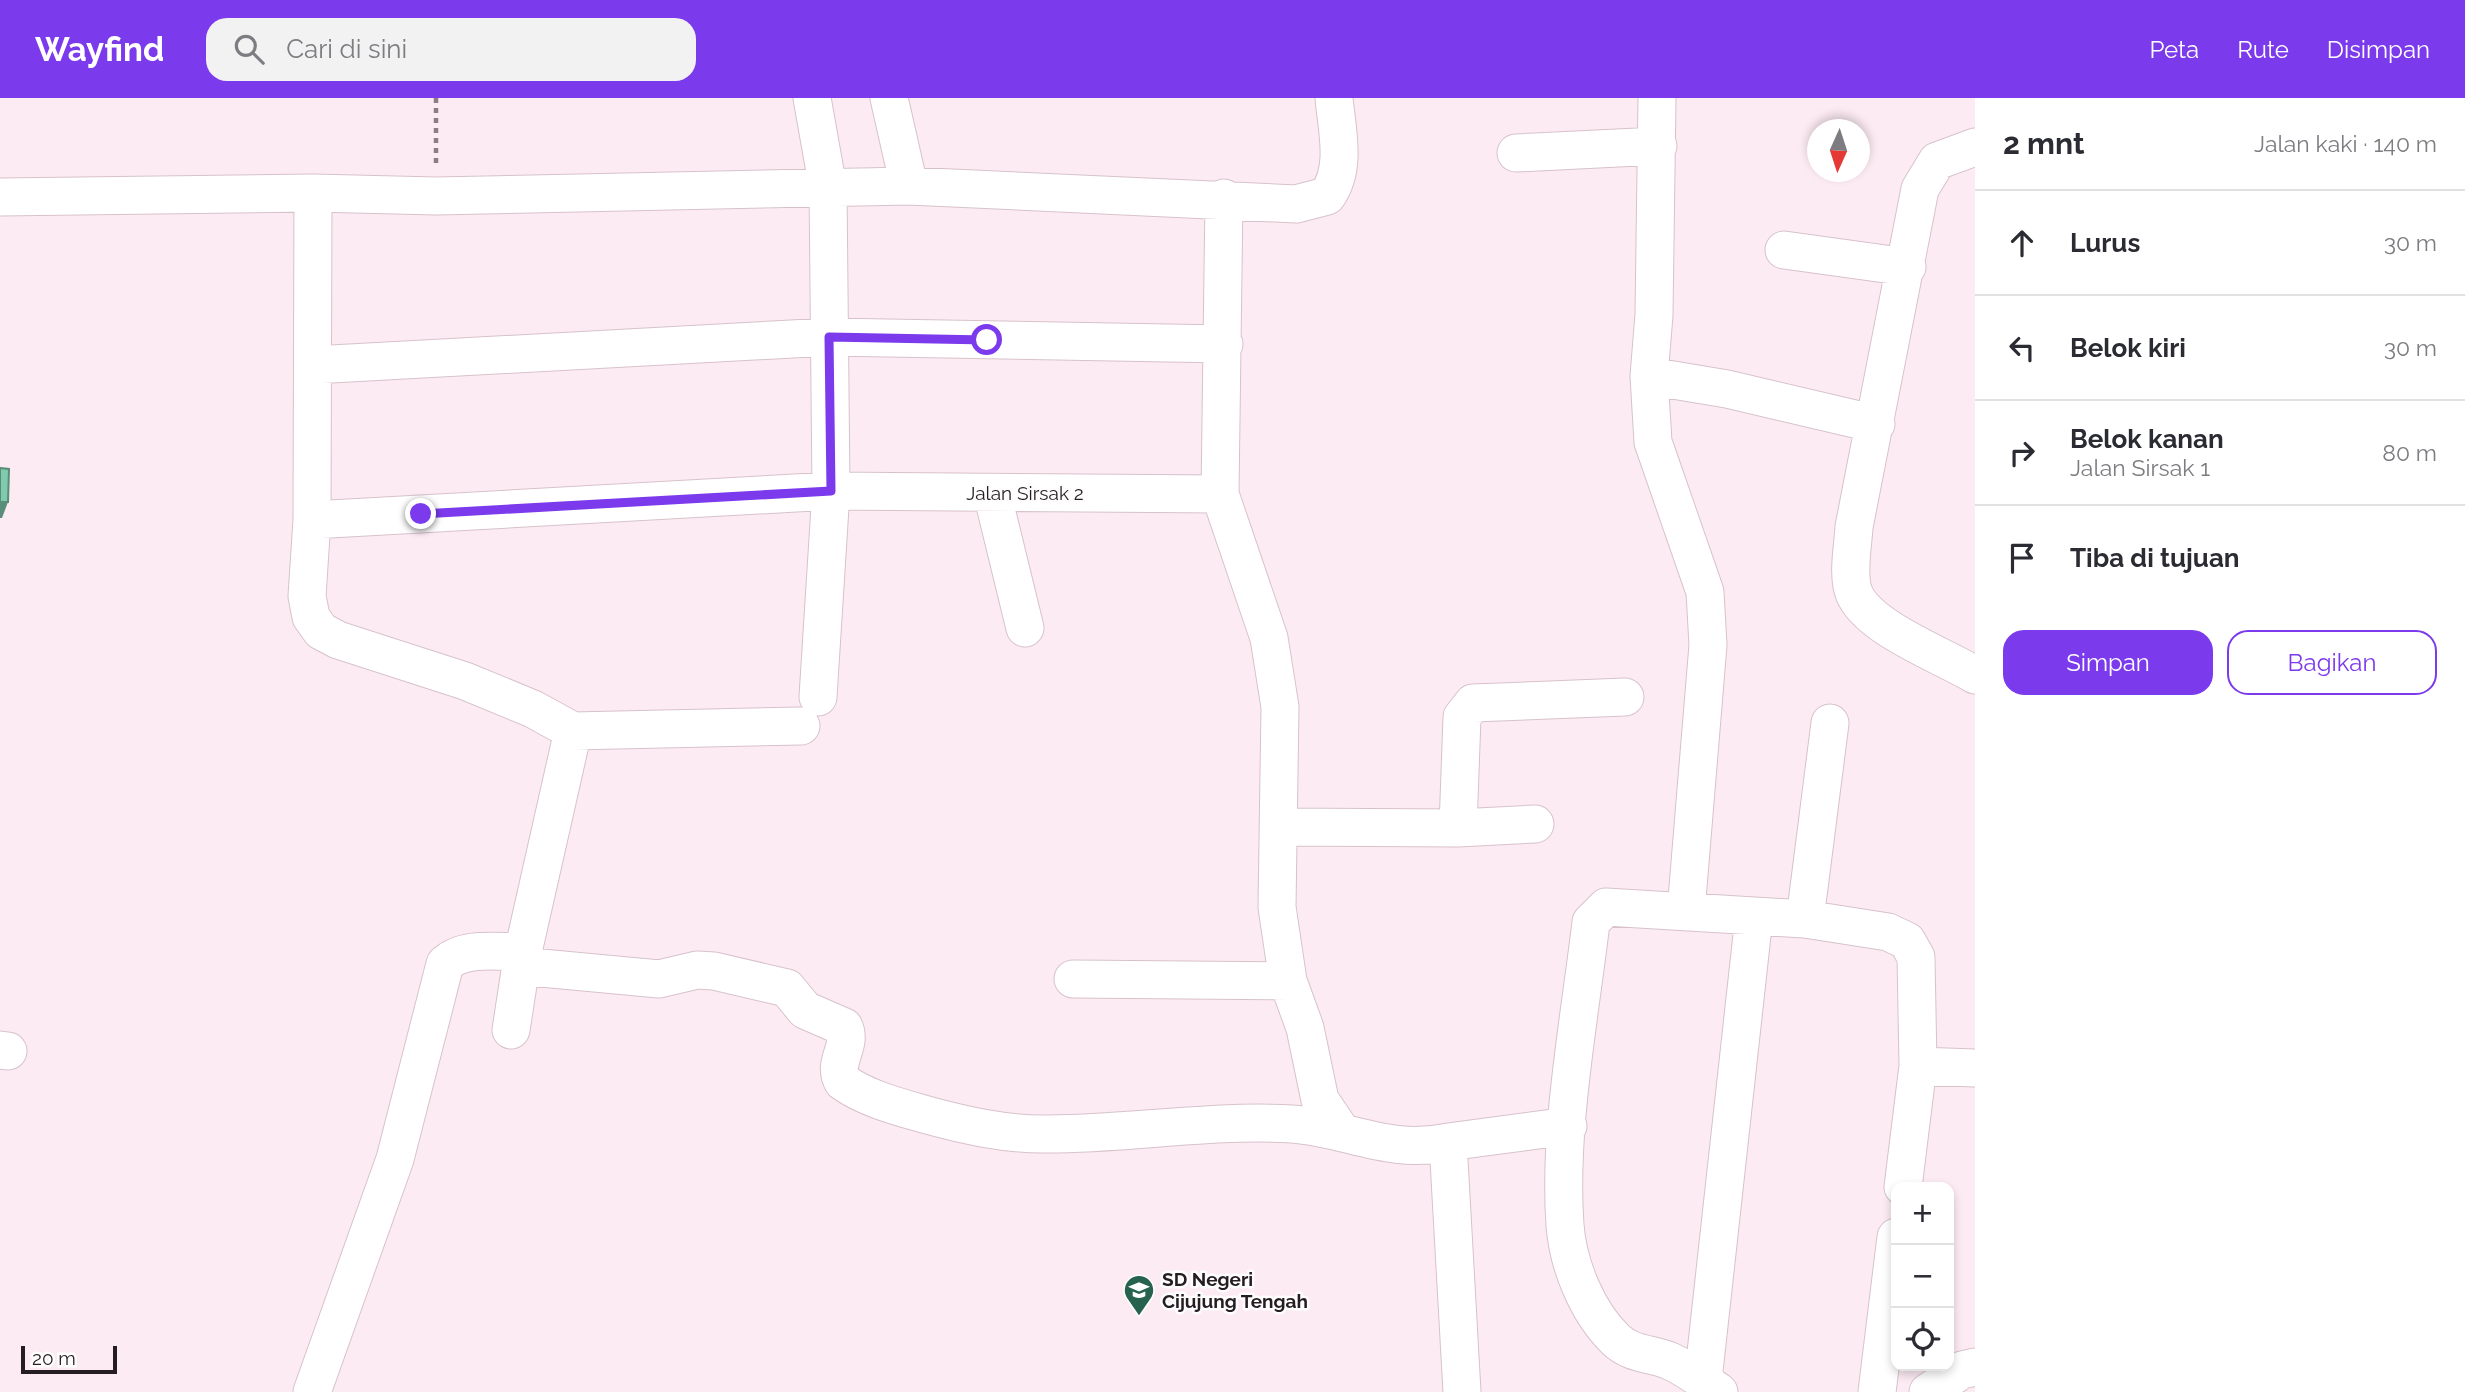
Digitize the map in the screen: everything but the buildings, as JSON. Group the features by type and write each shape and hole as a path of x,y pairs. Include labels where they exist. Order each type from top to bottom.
{"street":[{"path":"313,194 312,520 307,596 311,617 321,631 338,640 465,681 533,709 573,732 809,712 831,491 828,188 812,98"},
{"path":"890,98 909,186"},
{"path":"0,198 313,194 436,196 909,186 1224,198 1296,204 1327,196 1336,183 1340,167 1334,98"},
{"path":"1657,98 1658,146 1649,376 1653,442 1705,592 1708,645 1686,911"},
{"path":"1516,153 1658,146"},
{"path":"1975,147 1937,161 1920,189 1907,267 1854,527 1854,592 1871,616 1906,639 1943,655 1975,675"},
{"path":"1224,198 1220,494 1269,638 1280,707 1277,907 1288,981 1305,1028 1320,1100 1341,1131"},
{"path":"1784,250 1907,267"},
{"path":"313,365 829,337 1224,344"},
{"path":"1649,376 1727,389 1876,424"},
{"name":"Jalan Sirsak 2","path":"312,520 831,491 1220,494"},
{"path":"992,493 1025,628"},
{"path":"1458,828 1462,718 1473,703 1625,696"},
{"path":"1805,919 1830,723"},
{"path":"511,1030 522,959 573,732"},
{"path":"1280,828 1458,828 1535,824"},
{"path":"1754,917 1711,1386 1668,1360 1639,1355 1618,1343 1605,1329 1582,1289 1571,1259 1565,1226 1568,1126 1591,922 1605,907 1805,919 1900,935 1913,947 1918,1066 1904,1182"},
{"path":"312,1392 394,1158 445,964 453,956 466,953 659,979 706,970 787,988 801,1007 844,1027 847,1037 838,1068 843,1082 893,1106 968,1126 1040,1135 1222,1123 1293,1124 1341,1131 1372,1143 1426,1147 1568,1126"},
{"path":"1073,979 1288,981"},
{"path":"1918,1066 1975,1068"},
{"path":"1448,1142 1462,1392"},
{"path":"1877,1392 1895,1245"},
{"path":"1928,1392 1962,1370 1975,1367"}],"path":[{"path":"436,98 436,196"}],"place":[{"name":"SD Negeri Cijujung Tengah","path":"1139,1317"}],"route":[{"path":"421,514 831,491 829,337 987,340"}]}
